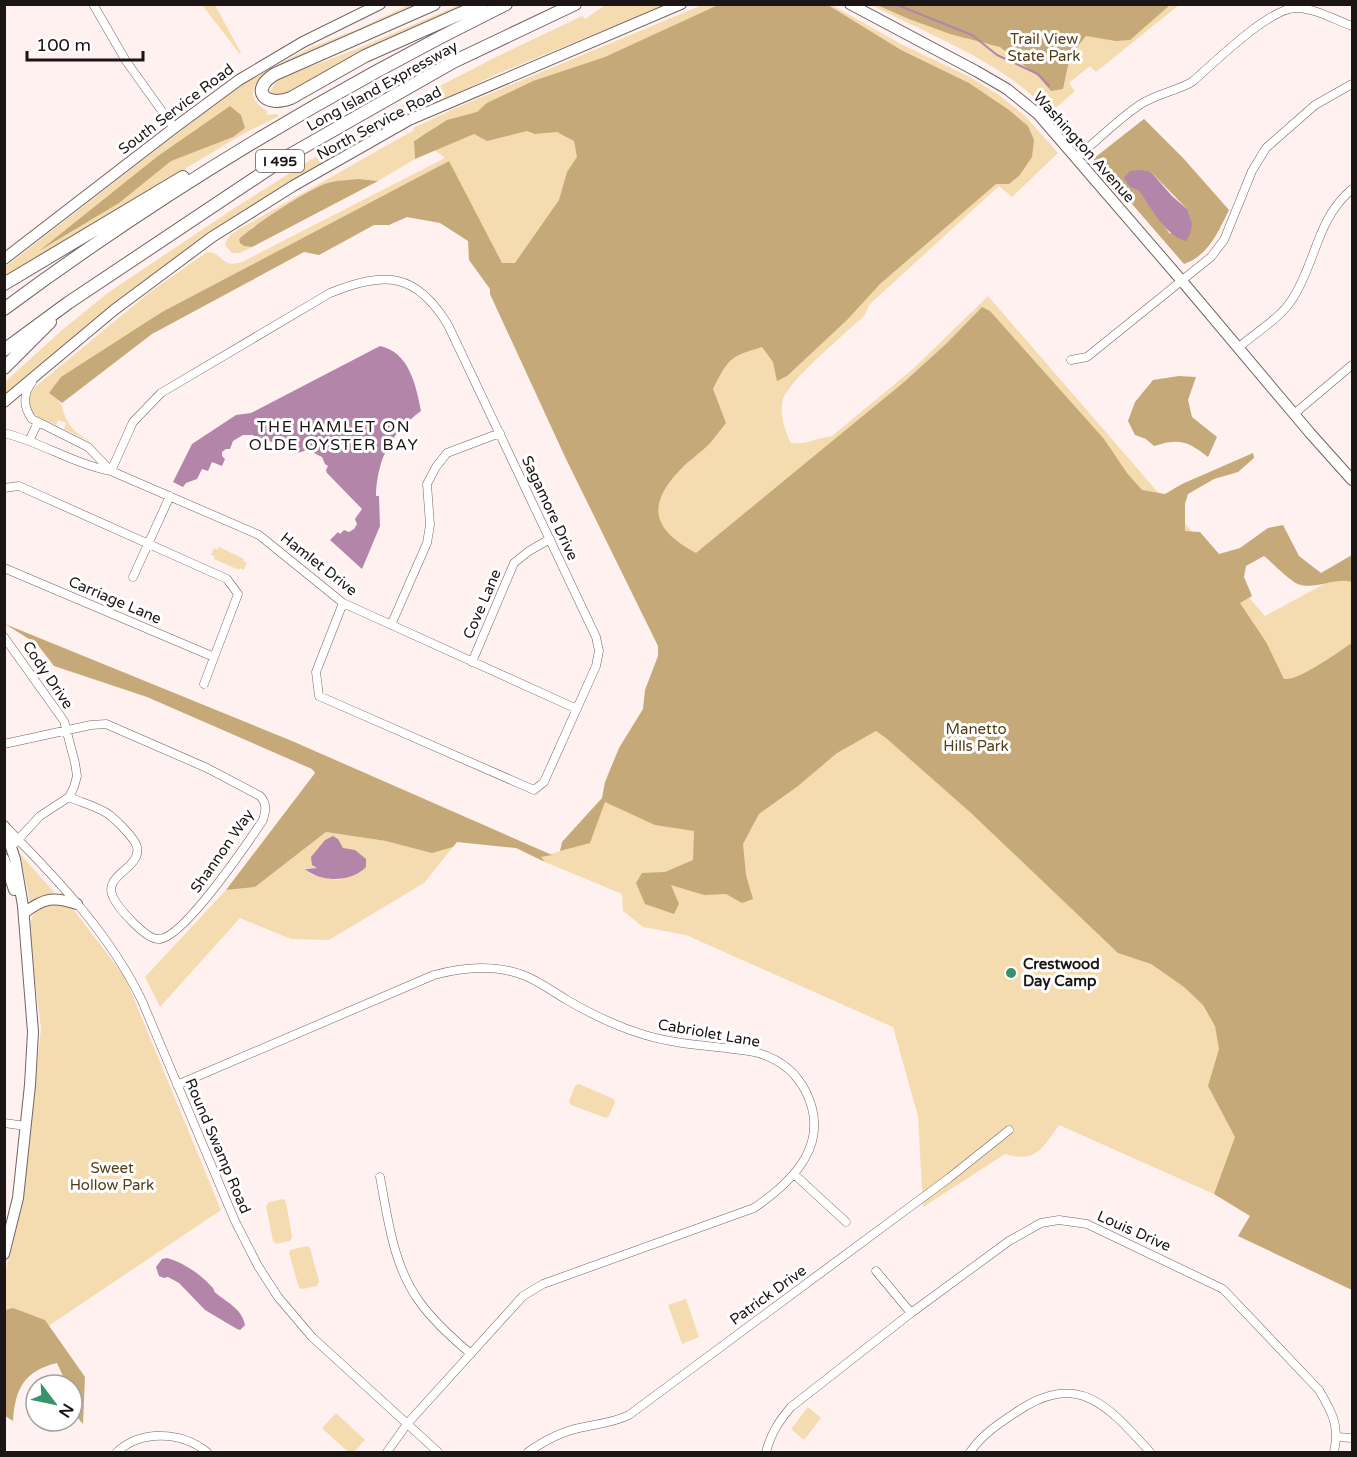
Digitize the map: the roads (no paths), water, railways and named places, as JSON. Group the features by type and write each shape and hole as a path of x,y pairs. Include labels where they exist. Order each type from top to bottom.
{"highway":[{"path":"434,4 275,74 264,80 261,88 264,96 270,101 279,102 291,98 365,56 482,4"},
{"name":"Long Island Expressway","path":"4,309 123,224 277,128 439,38 506,4"},
{"name":"Long Island Expressway","path":"4,350 68,303 288,156 453,62 575,4"},
{"path":"4,284 164,187 277,128"},
{"path":"4,368 68,303"}],"main road":[{"name":"South Service Road","path":"4,259 239,80 269,61 380,4"},
{"name":"North Service Road","path":"4,402 114,310 212,237 293,186 409,120 681,4"},
{"name":"Washington Avenue","path":"850,4 1007,89 1038,114 1353,480"},
{"path":"4,826 15,843 24,914 33,1032 18,1198 4,1254"},
{"path":"5,860 12,879 25,944"},
{"path":"24,914 41,902 51,899 77,904"}],"street":[{"path":"93,4 131,69 174,128"},
{"path":"1076,158 1139,105 1192,82 1273,14 1294,8 1307,9 1353,26"},
{"path":"1071,360 1087,357 1211,257 1224,240 1255,163 1266,148 1315,105 1353,84"},
{"path":"1238,348 1292,300 1325,222 1336,204 1353,189"},
{"name":"Sagamore Drive","path":"111,471 133,422 161,393 330,293 355,283 379,278 400,282 419,290 437,307 448,325 597,637 599,651 596,666 544,782 534,790 319,696 316,672 343,603"},
{"path":"1294,414 1353,365"},
{"path":"30,440 38,422 32,419 26,411 25,400 27,388 37,375"},
{"name":"Hamlet Drive","path":"38,422 88,447 111,471"},
{"name":"Hamlet Drive","path":"4,433 30,440 96,468 111,471 259,535 343,603 577,709"},
{"path":"391,625 427,543 430,499 427,484 436,467 447,453 500,433"},
{"path":"4,488 19,486 227,579 238,594 204,684"},
{"name":"Carriage Lane","path":"133,577 170,496"},
{"name":"Cove Lane","path":"472,662 514,563 550,539"},
{"name":"Carriage Lane","path":"4,568 214,657"},
{"name":"Cody Drive","path":"4,637 64,721 76,776 69,797"},
{"name":"Shannon Way","path":"67,731 100,724 111,726 207,768 260,796 265,803 266,811 263,820 209,896 170,935 159,939 151,937 140,929 113,896 111,887 115,880 135,859 137,846 133,839 106,812 69,797"},
{"name":"Cody Drive","path":"4,744 67,731"},
{"path":"5,860 15,843 40,816 69,797"},
{"name":"Round Swamp Road","path":"15,843 77,904 124,966 142,1001 235,1221 258,1266 278,1297 312,1337 438,1452"},
{"name":"Cabriolet Lane","path":"177,1085 434,975 457,968 502,969 522,974 542,983 580,1007 644,1035 756,1052 775,1059 791,1071 803,1086 812,1105 815,1122 814,1138 806,1157 794,1174 770,1197 754,1208 543,1284 523,1296 407,1424 387,1452"},
{"path":"4,1123 26,1126"},
{"name":"Patrick Drive","path":"528,1452 546,1439 576,1428 616,1422 629,1415 949,1178 1009,1130"},
{"path":"794,1174 846,1222"},
{"path":"380,1177 392,1236 407,1281 430,1316 471,1354"},
{"name":"Louis Drive","path":"766,1452 770,1437 778,1422 791,1407 911,1313 1024,1231 1041,1223 1059,1220 1087,1224 1223,1289 1319,1390 1335,1422 1337,1437 1334,1452"},
{"path":"876,1271 911,1313"},
{"path":"970,1452 989,1430 1028,1403 1050,1394 1067,1392 1087,1397 1106,1406 1150,1452"},
{"path":"117,1452 136,1441 169,1436 185,1440 207,1452"},
{"path":"1337,1437 1353,1438"}],"waterway":[{"path":"895,4 972,35 997,55 1038,74 1049,86"}],"place":[{"name":"Crestwood Day Camp","path":"1011,973"}],"district":[{"name":"THE HAMLET ON OLDE OYSTER BAY","path":"334,435"}],"park label":[{"name":"Trail View State Park","path":"1044,48"},
{"name":"Manetto Hills Park","path":"976,738"},
{"name":"Sweet Hollow Park","path":"112,1176"}]}
